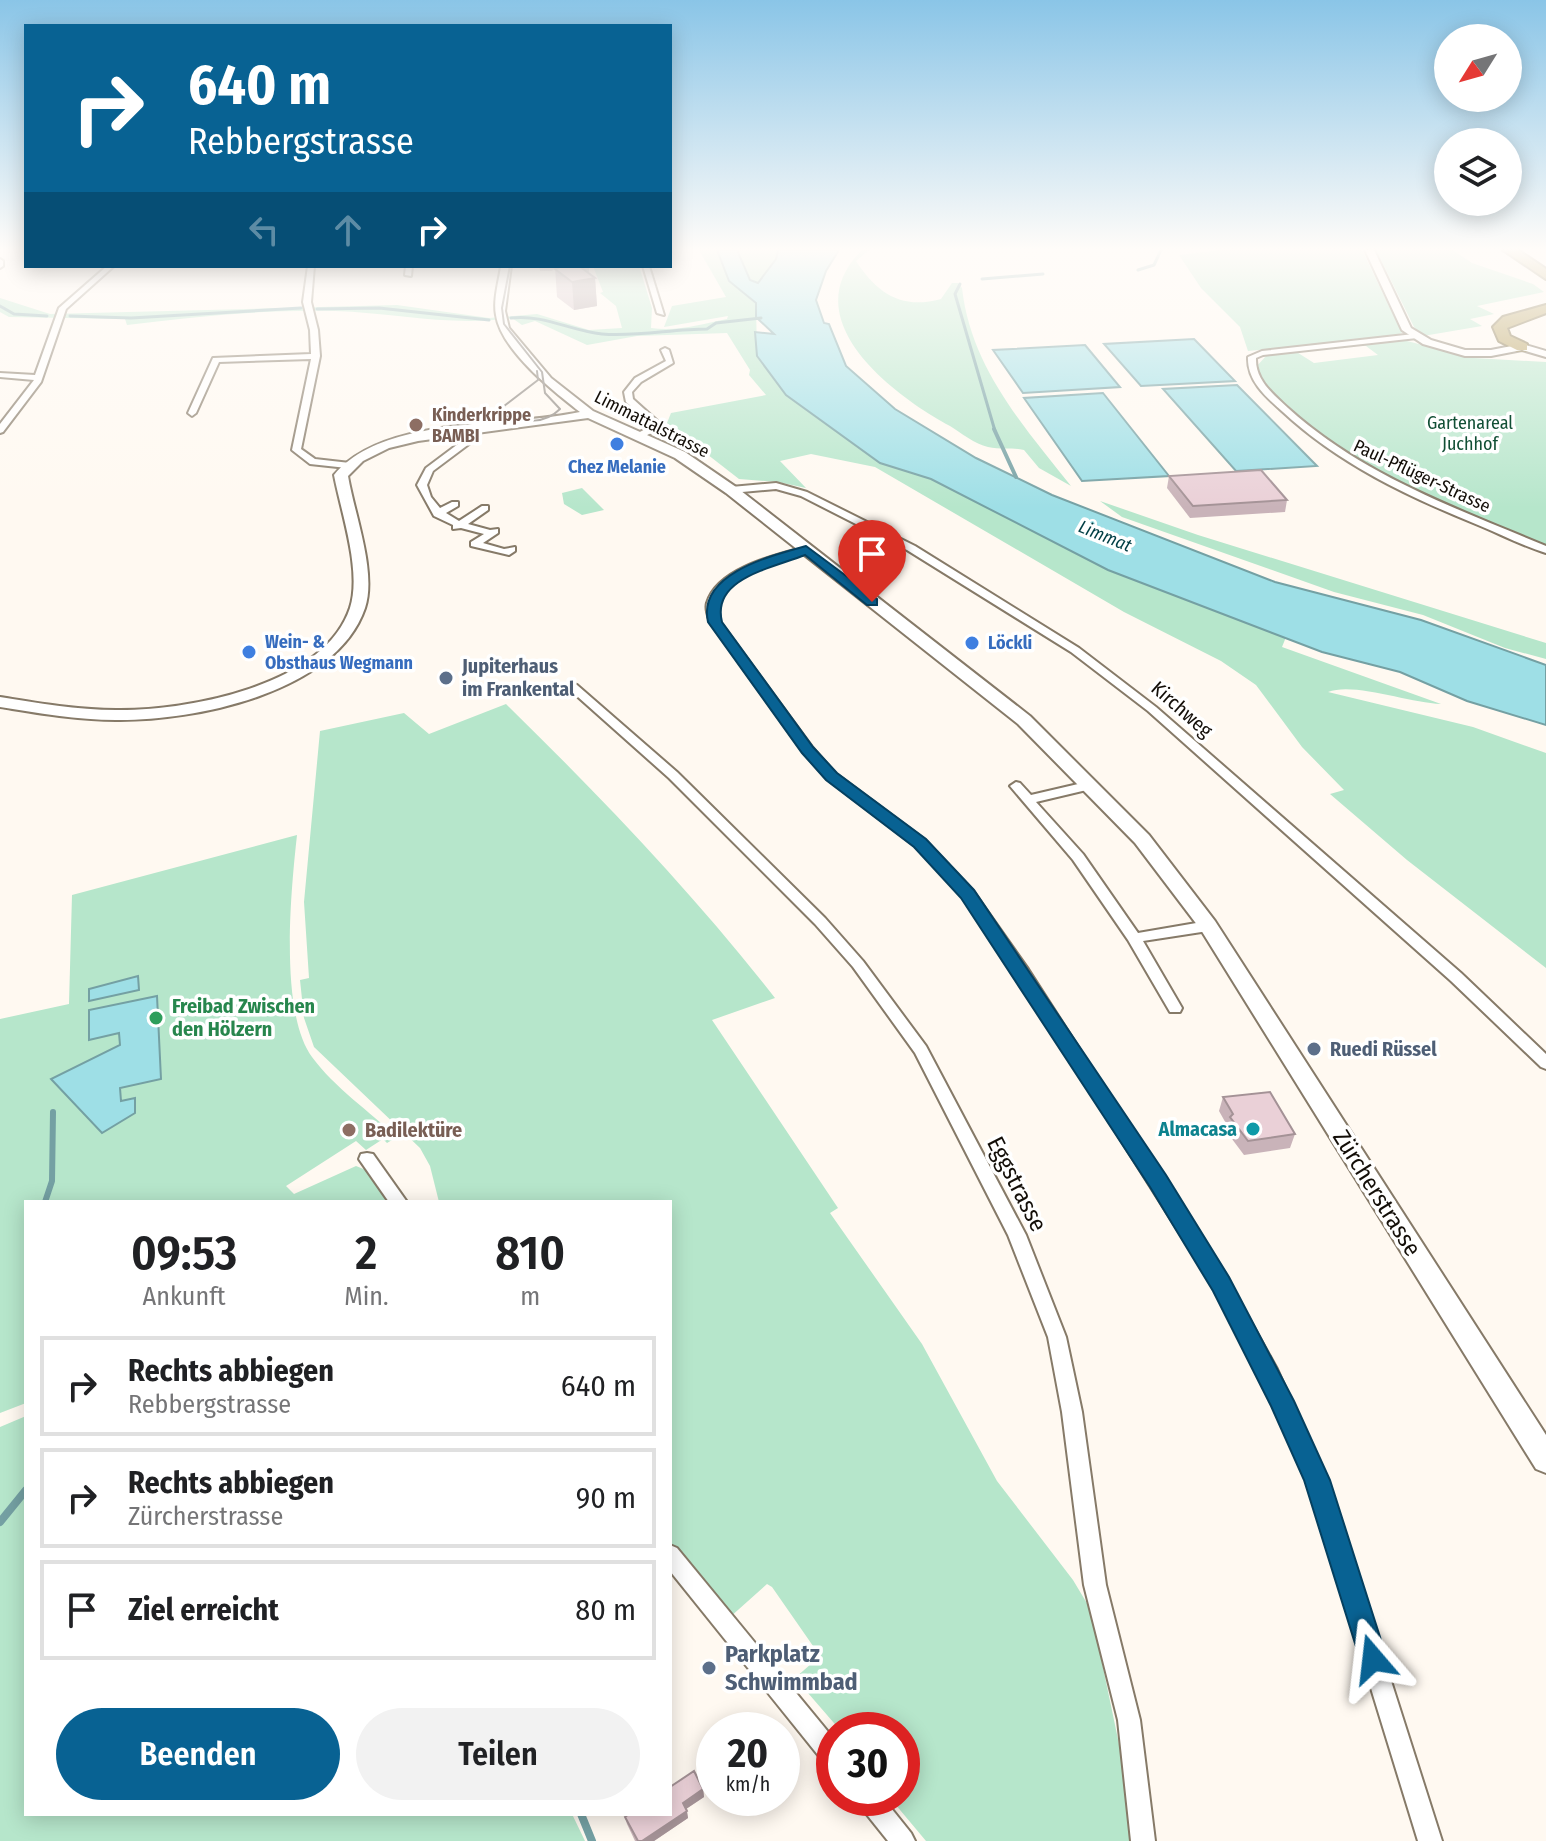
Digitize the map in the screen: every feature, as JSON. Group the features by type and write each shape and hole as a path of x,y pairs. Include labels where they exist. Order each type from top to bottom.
{"highway":[{"path":"1503,336 1522,347"},
{"path":"1511,336 1522,347"}],"main road":[{"name":"Limmattalstrasse","path":"510,336 547,380 589,414 680,455 731,490 804,548"},
{"path":"0,702 86,714 169,712 254,691 320,658 350,626 359,603 358,574 341,475 347,465 369,449 385,444 551,424 589,414"},
{"name":"Zürcherstrasse","path":"804,548 1016,713 1142,839 1208,926 1546,1460"}],"street":[{"path":"0,430 39,378 53,336"},
{"path":"313,336 316,356 296,450 313,462 347,465"},
{"path":"1414,336 1465,353 1522,347 1546,354"},
{"name":"Paul-Pflüger-Strasse","path":"1414,336 1262,353 1252,357 1251,366 1260,385 1278,404 1340,456 1390,483 1546,550"},
{"path":"639,436 659,426 629,400 628,392 638,380 670,361 665,350"},
{"path":"192,413 216,360 316,356"},
{"path":"0,375 39,378"},
{"path":"470,432 470,439 424,477 426,497 437,514 459,525 495,531 475,544 505,553 511,549"},
{"name":"Kirchweg","path":"731,490 776,486 804,494 911,548 1075,650 1152,709 1456,977 1546,1063"},
{"path":"437,514 455,504"},
{"path":"480,541 449,531 485,508"},
{"path":"804,548 752,569 721,587 711,606 715,622 808,750 831,776 920,843 968,894 1023,973 1221,1284 1270,1375 1317,1480 1430,1841"},
{"name":"Eggstrasse","path":"573,687 673,775 820,921 858,964 921,1050 1017,1235 1057,1337 1072,1412 1095,1585 1129,1720 1143,1841"},
{"path":"1027,800 1091,785"},
{"path":"1016,786 1078,857 1134,938 1175,1008"},
{"path":"1134,938 1208,926"},
{"path":"367,1159 397,1200"},
{"path":"672,1558 816,1736"},
{"path":"883,1816 903,1841"}],"green space":[{"path":"567,336 640,336 637,336 587,345"},
{"path":"729,336 757,336 757,356 786,395 880,463 931,479 1108,570 1286,637 1282,647 1441,704 1367,691 1328,692 1473,727 1546,753 1546,968 1407,860 1330,794 1344,790 1302,747 1256,685 1221,661 1124,612 875,467 811,454 780,461 806,488 739,479 667,423 671,413 766,395 749,375 750,370"},
{"path":"849,336 973,336 1002,394 1071,486 1039,468 1024,450 992,448 968,438 902,395 858,352"},
{"path":"1243,336 1393,336 1387,338 1248,351"},
{"name":"Gartenareal Juchhof","path":"1403,340 1474,358 1546,362 1546,546 1428,497 1340,451 1303,425 1274,397 1256,367 1266,356 1295,351 1314,363 1378,355 1366,346 1357,345"},
{"path":"582,488 604,510 582,515 564,504 562,493"},
{"path":"1100,501 1198,535 1546,643 1546,659 1505,648 1423,615 1334,592 1122,517"},
{"path":"506,704 645,846 775,998 712,1020 838,1208 830,1213 922,1344 997,1481 1073,1580 1091,1610 1124,1768 1131,1841 926,1841 905,1816 920,1816 920,1712 824,1712 795,1678 820,1656 772,1587 767,1584 729,1618 672,1546 672,1200 438,1200 430,1166 420,1148 314,1047 304,1018 300,980 309,978 304,902 320,731 404,713 429,734"},
{"name":"Freibad Zwischen den Hölzern","path":"297,835 290,950 295,1011 302,1037 312,1057 331,1079 397,1137 387,1143 383,1139 366,1150 356,1141 286,1186 294,1194 356,1166 366,1170 389,1200 24,1200 24,1404 0,1413 0,1019 69,1004 72,895"},
{"path":"24,1417 24,1816 573,1816 585,1841 0,1841 0,1427"}],"water":[{"name":"Limmat","path":"755,336 834,336 846,366 895,409 976,458 1052,495 1275,582 1421,620 1546,665 1546,725 1467,701 1400,672 1322,652 1108,570 931,479 880,463 786,395 757,356"},
{"path":"1194,339 1235,381 1141,386 1104,344"},
{"path":"1085,345 1120,387 1023,393 993,350"},
{"path":"1237,385 1317,466 1236,471 1163,389"},
{"path":"1103,393 1169,476 1082,481 1024,398"},
{"path":"138,976 139,990 89,1001 89,989"},
{"path":"157,996 161,1079 120,1088 121,1101 135,1098 135,1113 102,1133 51,1079 120,1045 119,1033 89,1040 89,1010"}],"building":[{"path":"1261,470 1287,500 1193,506 1169,476"},
{"path":"1270,1092 1295,1134 1248,1141 1230,1117 1233,1114 1223,1097"},
{"path":"694,1771 696,1794 683,1803 687,1811 642,1841 638,1841 625,1817 672,1816 672,1786"}],"waterway":[{"path":"967,336 995,431"},
{"path":"994,429 1016,477"},
{"path":"46,1200 52,1181 53,1112"},
{"path":"0,1522 24,1492"},
{"path":"582,1816 592,1841"}],"tram line":[{"path":"513,336 542,372 545,393 560,409 534,421 505,415 504,406 538,380 537,371"}],"place":[{"name":"Kinderkrippe BAMBI","path":"416,425"},
{"name":"Chez Melanie","path":"617,444"},
{"name":"Löckli","path":"972,643"},
{"name":"Wein- & Obsthaus Wegmann","path":"249,652"},
{"name":"Jupiterhaus im Frankental","path":"446,678"},
{"name":"Freibad Zwischen den Hölzern","path":"156,1018"},
{"name":"Ruedi Rüssel","path":"1314,1049"},
{"name":"Almacasa","path":"1253,1129"},
{"name":"Badilektüre","path":"349,1130"},
{"name":"Parkplatz Schwimmbad","path":"709,1668"}],"route":[{"path":"872,602 806,550 732,579 717,592 711,606 715,622 808,750 831,776 920,843 946,867 968,894 1158,1181 1221,1284 1282,1401 1317,1480 1373,1659"}]}
